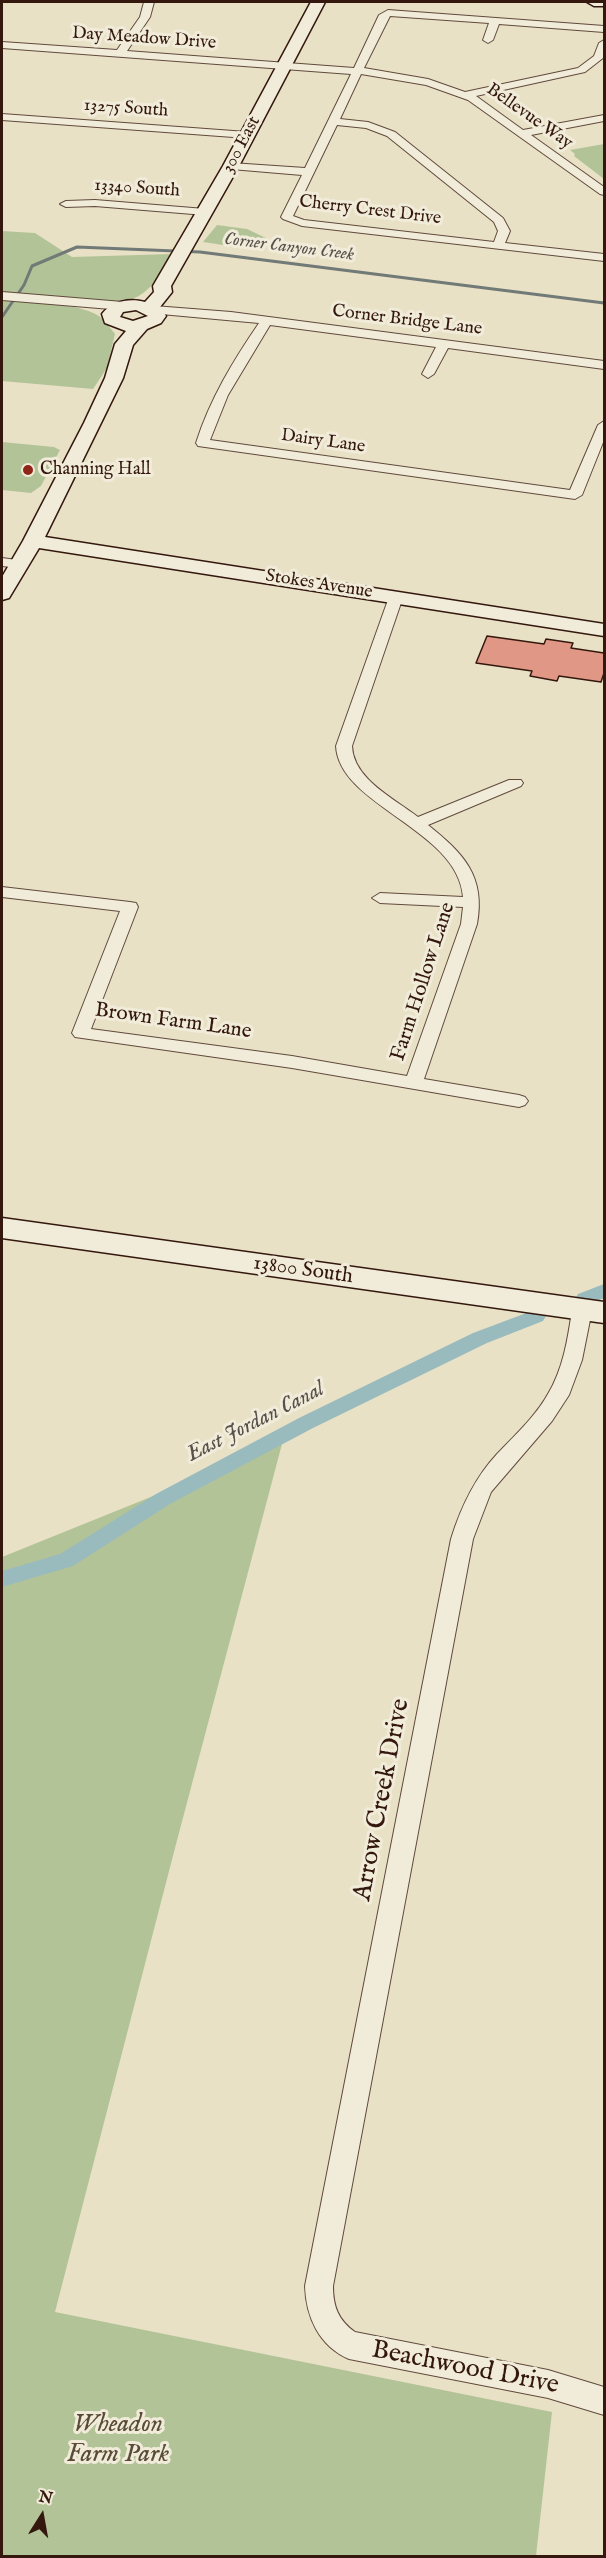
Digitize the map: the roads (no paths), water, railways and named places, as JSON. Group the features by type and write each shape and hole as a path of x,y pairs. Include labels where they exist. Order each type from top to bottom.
{"main road":[{"name":"300 East","path":"120,313 150,291 162,286 231,166 318,2"},
{"path":"594,2 604,2"},
{"name":"300 East","path":"2,594 10,563 33,541 114,378 124,344 149,316 163,292 162,286"},
{"path":"124,344 120,313 149,316"},
{"name":"Stokes Avenue","path":"33,541 604,630"},
{"name":"13800 South","path":"2,1228 593,1312"}],"street":[{"path":"120,54 145,17 148,2"},
{"name":"Cherry Crest Drive","path":"495,20 387,13 382,18 356,71 287,217 292,221 604,258"},
{"path":"488,40 495,20 604,28"},
{"path":"466,95 581,70 598,58 604,43"},
{"name":"Day Meadow Drive","path":"2,45 284,66"},
{"name":"Bellevue Way","path":"284,66 356,71 418,79 466,95 478,101 604,192"},
{"name":"13275 South","path":"2,117 247,135"},
{"path":"522,133 604,118"},
{"path":"332,121 368,125 395,136 499,220 504,231 498,245"},
{"path":"231,166 308,172"},
{"name":"13340 South","path":"66,204 95,203 205,212"},
{"path":"5,296 66,302 120,313"},
{"name":"Corner Bridge Lane","path":"149,316 173,317 204,314 604,365"},
{"name":"Dairy Lane","path":"267,321 232,375 203,443 575,495 604,425"},
{"path":"428,374 444,344"},
{"name":"Farm Hollow Lane","path":"396,597 346,739 344,752 352,772 447,852 463,869 472,890 469,924 413,1083"},
{"path":"415,824 515,783"},
{"name":"Brown Farm Lane","path":"2,892 130,907 81,1033 261,1057 519,1101"},
{"path":"380,898 472,902"},
{"name":"Arrow Creek Drive","path":"330,2329 322,2316 318,2301 319,2286 462,1539 469,1517 487,1481 541,1420 562,1388 593,1312"},
{"name":"Beachwood Drive","path":"330,2329 349,2344 362,2349 548,2384 604,2401"}],"waterway":[{"name":"Corner Canyon Creek","path":"2,317 24,285 32,266 77,247 200,252 604,303"},
{"name":"East Jordan Canal","path":"584,1299 604,1291"},
{"name":"East Jordan Canal","path":"2,1579 66,1560 163,1499 306,1423 480,1338 537,1316"}],"place":[{"name":"Channing Hall","path":"28,470"}],"park label":[{"name":"Wheadon Farm Park","path":"118,2441"}]}
